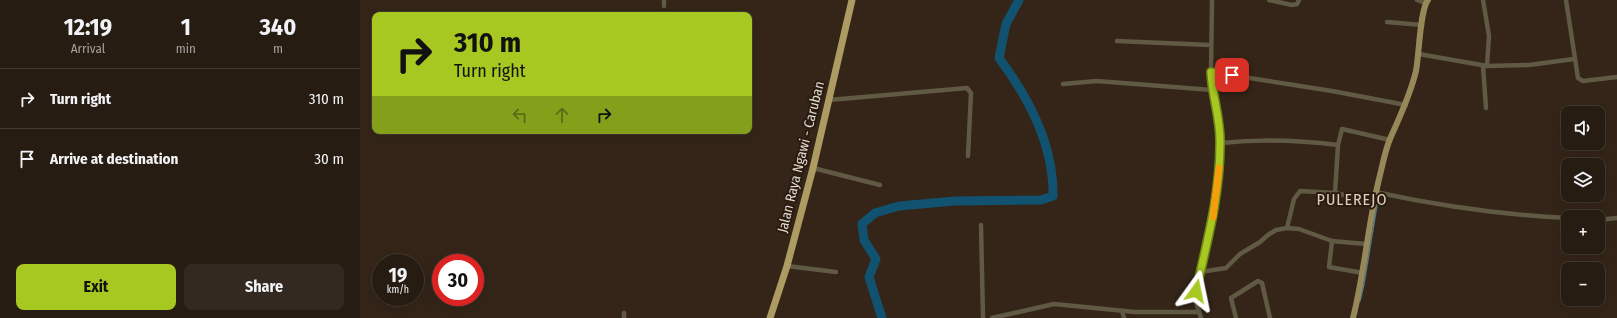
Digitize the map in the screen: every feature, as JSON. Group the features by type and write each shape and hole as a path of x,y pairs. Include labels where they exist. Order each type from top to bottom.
{"highway":[{"name":"Jalan Raya Ngawi - Caruban","path":"770,318 787,266 813,168 852,0"}],"main road":[{"path":"1352,318 1363,273 1366,244 1375,192 1390,140 1406,105 1419,54 1426,2"}],"street":[{"path":"664,0 664,6"},
{"path":"1202,318 1196,299 1200,272 1216,204 1220,142 1212,90 1210,45 1212,0"},
{"path":"1269,0 1292,6 1297,4 1299,0"},
{"path":"1417,0 1426,2"},
{"path":"1483,0 1489,36 1485,66 1486,108"},
{"path":"1566,0 1578,78 1580,81 1617,77"},
{"path":"1387,22 1422,25"},
{"path":"1117,41 1210,45"},
{"path":"1419,54 1485,66 1528,65 1574,59"},
{"path":"1211,72 1332,91 1406,105"},
{"path":"1063,84 1097,81 1212,90"},
{"path":"829,100 967,88 971,93 968,156"},
{"path":"1335,193 1338,145 1344,128 1390,140"},
{"path":"1220,142 1241,140 1338,145"},
{"path":"813,168 880,185"},
{"path":"1287,228 1294,199 1297,193 1309,191 1335,193 1374,202"},
{"path":"1375,192 1441,206 1515,216 1561,218"},
{"path":"1605,219 1617,218"},
{"path":"981,225 983,318"},
{"path":"1200,272 1226,268 1240,254 1260,242 1268,235 1276,230 1287,228 1299,229 1332,241 1366,244"},
{"path":"1332,241 1329,267 1363,273"},
{"path":"787,266 836,272"},
{"path":"1236,318 1231,298 1258,281 1262,283 1270,318"},
{"path":"992,318 1054,304 1135,312 1199,312"},
{"path":"1122,311 1124,318"},
{"path":"1135,312 1136,318"},
{"path":"1168,318 1169,312"}],"waterway":[{"path":"882,318 869,277 876,259 864,240 862,224 875,213 899,206 955,201 1041,200 1053,196 1049,159 1038,123 1020,89 999,58 1006,24 1019,0"},
{"path":"1360,301 1377,205"}],"slow traffic":[{"path":"1213,217 1216,204 1219,168"}],"district":[{"name":"PULEREJO","path":"1352,199"}],"route":[{"path":"1196,291 1216,204 1219,178 1220,142 1212,90 1211,72 1232,75"}]}
